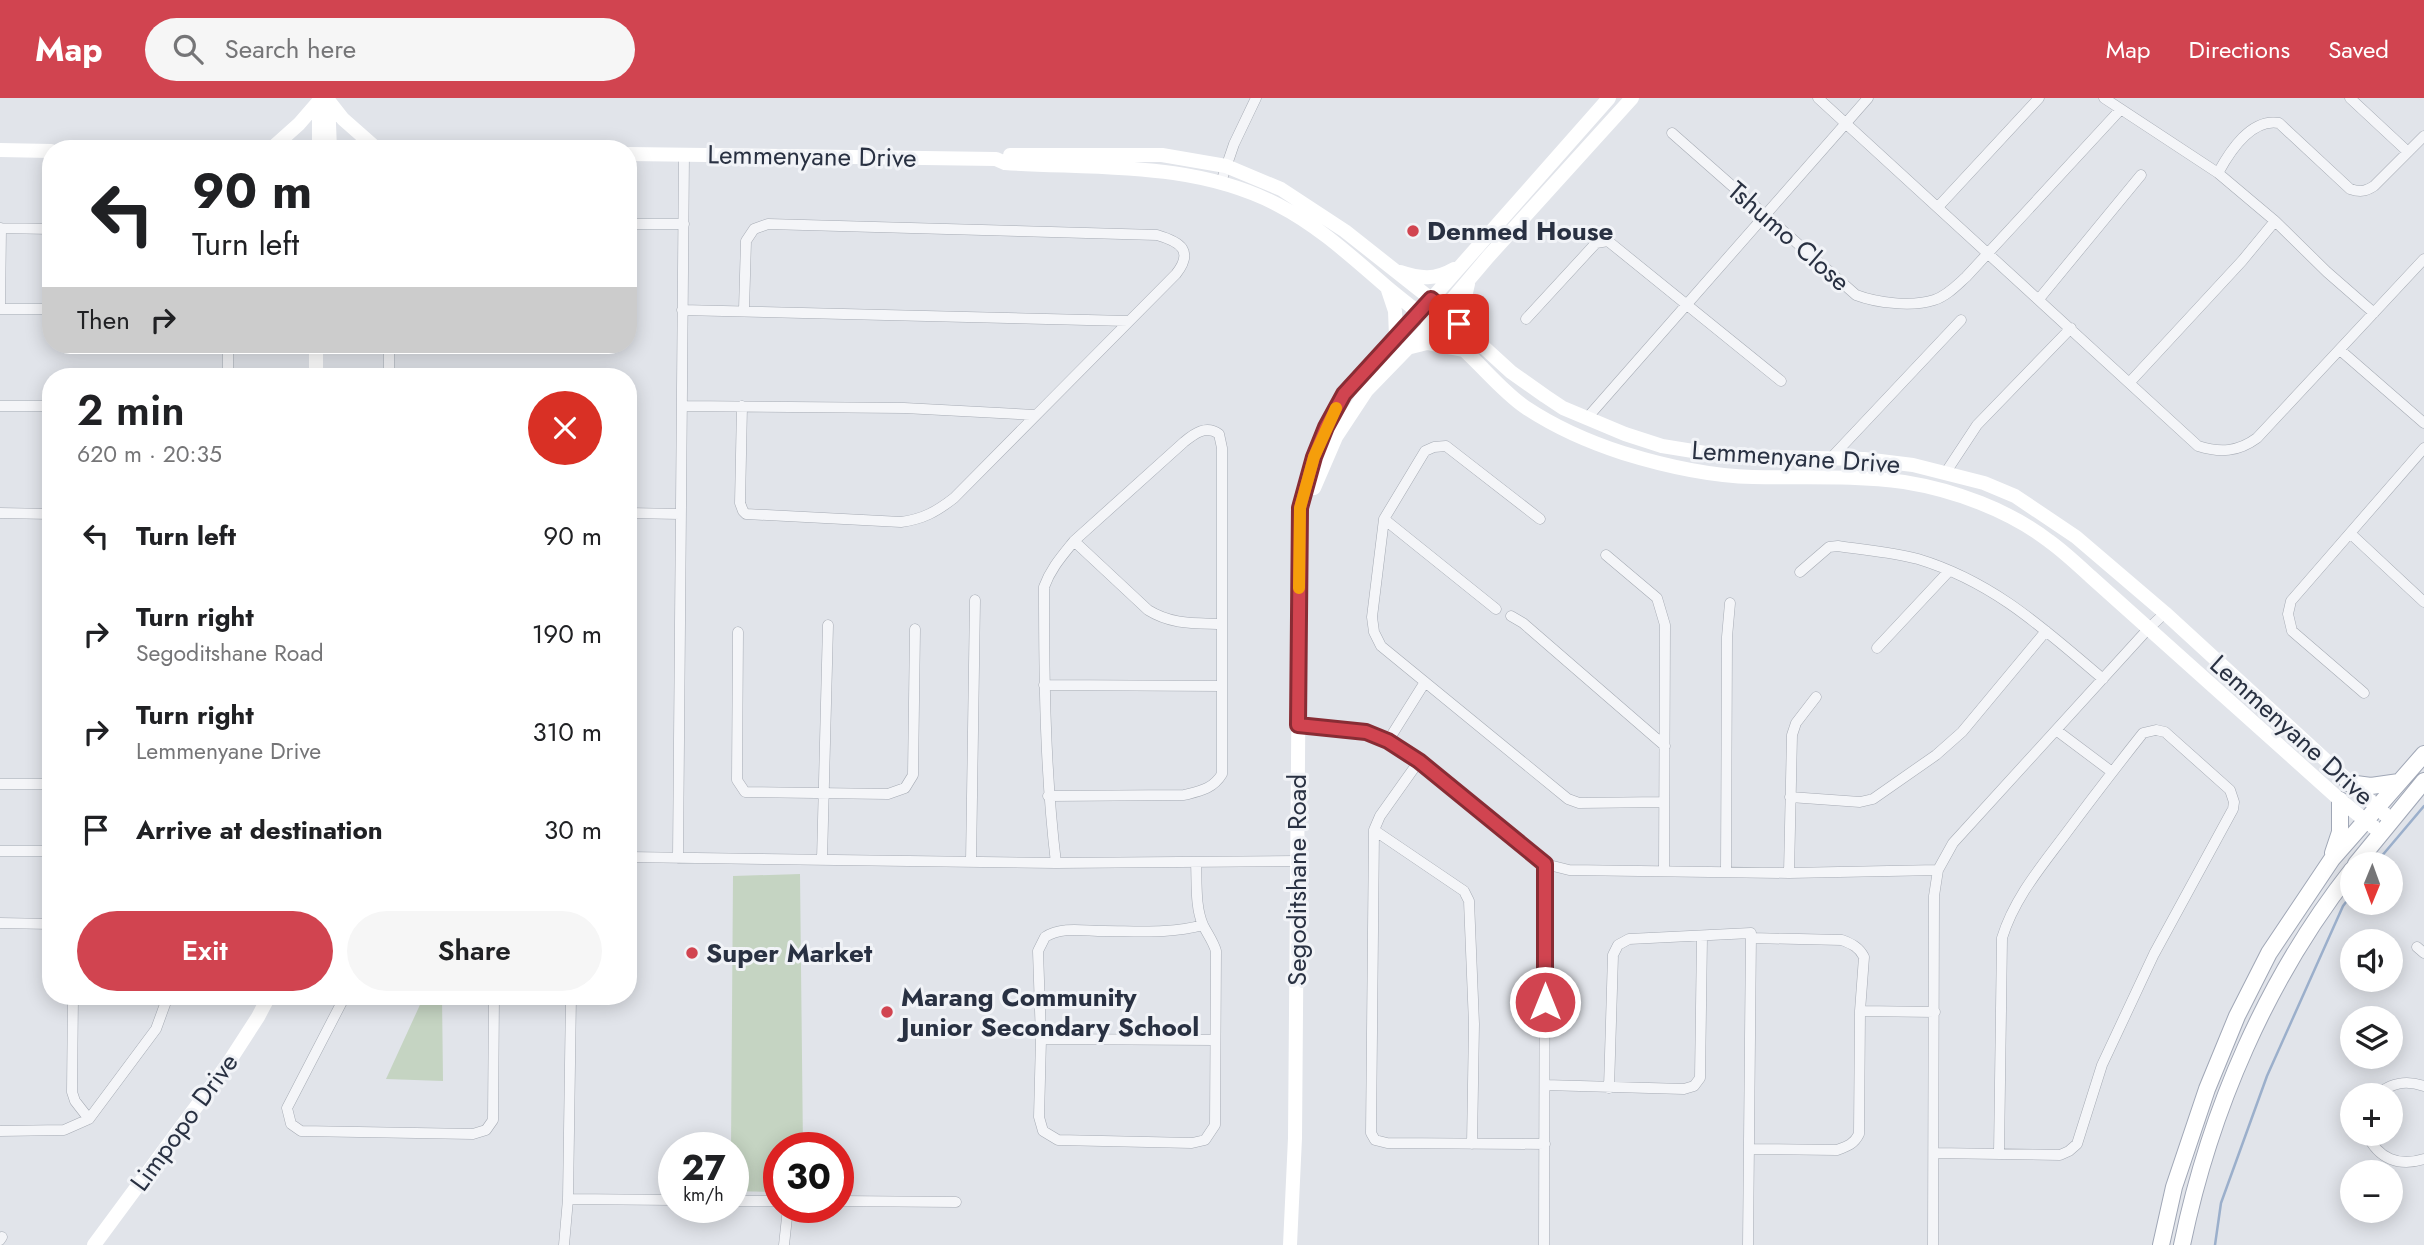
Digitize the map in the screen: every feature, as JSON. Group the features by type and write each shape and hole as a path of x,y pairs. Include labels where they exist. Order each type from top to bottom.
{"main road":[{"path":"2161,1245 2174,1187 2207,1089 2236,1016 2269,953 2332,859 2424,754"},
{"path":"2348,783 2371,786 2399,782"},
{"path":"2366,852 2424,782"},
{"path":"2332,859 2340,832 2340,800"},
{"path":"2182,1245 2208,1147 2226,1094 2257,1023 2293,955 2340,887"}],"street":[{"path":"1222,182 1242,123 1256,98"},
{"name":"Segoditshane Road","path":"1290,1245 1295,1138 1300,508 1314,457 1344,394 1609,98"},
{"name":"Segoditshane Road","path":"1302,515 1307,509 1336,437 1367,390 1433,322 1632,98"},
{"path":"1818,98 2197,446 2228,451 2257,438 2424,258"},
{"path":"1587,418 1868,98"},
{"path":"1938,207 2039,98"},
{"path":"2104,98 2218,173 2275,221 2374,313"},
{"path":"2350,98 2408,152"},
{"path":"281,140 323,99"},
{"path":"320,140 323,99"},
{"path":"323,99 329,140"},
{"path":"323,99 367,140"},
{"name":"Tshumo Close","path":"1672,133 1856,295 1886,303 1934,300 1947,293 1989,254 2120,110"},
{"path":"2218,173 2233,148 2258,125 2270,121 2279,123 2350,190 2357,192 2374,186 2424,136"},
{"path":"0,150 42,151"},
{"name":"Lemmenyane Drive","path":"637,154 996,159 1005,163 1189,174 1222,182 1276,204 1335,242 1433,322 1522,405 1563,429 1622,452 1678,467 1718,474 1906,482 1978,503 2023,524 2048,540 2340,800 2372,813"},
{"path":"678,858 684,154"},
{"name":"Lemmenyane Drive","path":"996,159 1005,155 1162,155 1226,166 1281,189 1306,204 1345,231 1431,299 1511,372 1563,408 1625,434 1662,446 1724,456 1887,461 1946,472 2015,496 2076,537 2165,613 2348,783 2386,827"},
{"path":"2039,299 2141,176"},
{"path":"2130,382 2242,261 2275,221"},
{"path":"637,224 684,225"},
{"path":"742,405 740,503 743,511 751,515 901,522 922,519 937,512 954,498 1184,263 1185,254 1179,244 1157,235 768,224 754,229 746,241 744,310"},
{"path":"42,229 0,228 0,309 42,309"},
{"path":"1527,319 1596,243 1612,242 1781,381"},
{"path":"1392,270 1429,278 1442,276 1457,268"},
{"path":"1470,279 1462,314 1464,323 1474,338"},
{"path":"1387,287 1395,311 1396,336"},
{"path":"682,310 1128,321"},
{"path":"1830,459 1961,320"},
{"path":"1946,472 1978,425 2071,328"},
{"path":"1407,348 1427,343 1464,350"},
{"path":"2340,350 2424,423"},
{"path":"0,406 42,406"},
{"path":"683,406 904,408 1035,415"},
{"path":"1048,796 1184,795 1202,791 1216,783 1222,774 1222,448 1219,434 1214,430 1206,429 1195,433 1184,442 1074,541 1048,575 1044,587 1044,685 1048,796 1056,863"},
{"path":"1540,519 1446,446 1434,447 1425,452 1384,519 1372,617 1374,632 1381,646 1568,799 1579,803 1664,803"},
{"path":"2364,693 2292,631 2288,614 2291,601 2424,448"},
{"path":"0,513 42,514"},
{"path":"637,513 680,514"},
{"path":"1384,519 1496,609"},
{"path":"2351,534 2424,602"},
{"path":"1074,541 1148,610 1158,616 1169,621 1222,624"},
{"path":"1800,572 1829,547 1838,546 1916,559 1978,583 2014,605 2103,679"},
{"path":"1606,555 1657,598 1665,625 1664,871"},
{"path":"1877,648 1949,571"},
{"path":"971,862 975,600"},
{"path":"1726,872 1727,637 1730,603"},
{"path":"1933,1245 1934,896 1938,870 1953,843 2148,628 2165,613"},
{"path":"1511,616 1523,623 1665,746"},
{"path":"822,860 828,625"},
{"path":"738,632 739,787 745,792 888,794 905,788 913,775 915,629"},
{"path":"1790,797 1860,802 1873,799 1936,755 1962,732 2046,631"},
{"path":"1388,741 1425,682"},
{"path":"1044,685 1222,686"},
{"path":"1789,873 1791,735 1796,723 1816,697"},
{"path":"1298,725 1366,732 1388,741 1419,761 1545,864 1569,870 1789,873 1938,870"},
{"path":"2056,730 2112,772"},
{"path":"1934,1153 2060,1155 2077,1144 2102,1065 2154,954 2233,809 2230,790 2165,732 2156,730 2143,733 2112,772 2015,905 2002,938 1999,1154"},
{"path":"1419,761 1380,816 1374,830 1371,1133 1376,1140 1387,1143 1545,1144"},
{"path":"0,784 42,785"},
{"path":"1374,830 1464,891 1469,901 1474,1024 1472,1144"},
{"path":"0,851 42,851"},
{"path":"637,857 1056,863 1297,861"},
{"path":"1196,862 1199,910 1216,951 1215,1125 1205,1140 1192,1143 1058,1140 1049,1136 1043,1131 1039,1117 1041,1039 1038,951 1045,937 1060,930 1163,932 1203,925"},
{"path":"1544,1245 1545,864"},
{"path":"0,923 42,924"},
{"path":"1609,1088 1613,955 1618,945 1629,939 1751,933 1748,1245"},
{"path":"1545,1085 1684,1090 1694,1086 1700,1078 1702,937"},
{"path":"1749,1149 1837,1150 1850,1146 1856,1140 1859,1134 1860,1011 1864,957 1854,945 1842,940 1751,938"},
{"path":"73,1005 72,1092 75,1101 89,1119"},
{"path":"0,1131 64,1130 89,1119 156,1029 165,1005"},
{"name":"Limpopo Drive","path":"94,1245 228,1065 264,1005"},
{"path":"340,1005 287,1108 291,1124 301,1131 473,1134 486,1130 493,1120 495,1005"},
{"path":"564,1245 568,1199 571,1005"},
{"path":"1860,1011 1935,1012"},
{"path":"1041,1039 1215,1040"},
{"path":"2396,1083 2410,1082 2424,1086"},
{"path":"2373,1146 2383,1156 2395,1162 2409,1163 2424,1159"},
{"path":"568,1199 658,1200"},
{"path":"854,1202 956,1202"},
{"path":"784,1245 786,1223"}],"green space":[{"path":"800,874 803,1132 763,1132 763,1192 749,1191 749,1132 731,1132 733,876"},
{"path":"420,1005 442,1005 443,1081 386,1079"}],"waterway":[{"path":"2385,852 2424,806"},
{"path":"2215,1245 2221,1203 2267,1076 2340,913"}],"slow traffic":[{"path":"1299,588 1300,508 1314,457 1336,408"}],"place":[{"name":"Denmed House","path":"1413,231"},
{"name":"Super Market","path":"692,953"},
{"name":"Marang Community Junior Secondary School","path":"887,1012"}],"route":[{"path":"1459,324 1431,299 1344,394 1326,427 1314,457 1300,508 1298,725 1366,732 1401,748 1545,864 1545,1002"}]}
